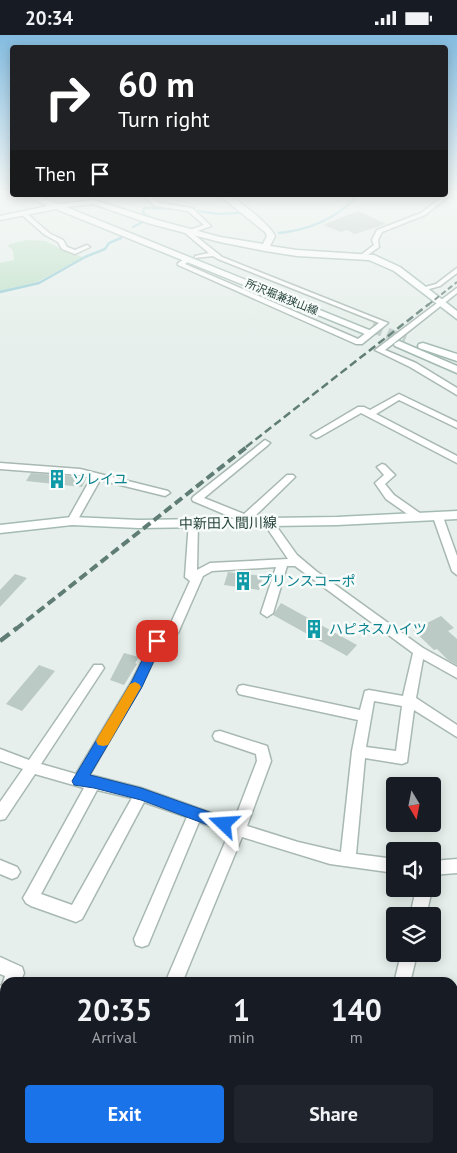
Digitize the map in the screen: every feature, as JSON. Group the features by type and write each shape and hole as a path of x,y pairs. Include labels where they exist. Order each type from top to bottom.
{"main road":[{"name":"所沢堀兼狭山線","path":"161,245 370,330"},
{"path":"251,245 297,253 374,258 391,265 457,316"},
{"path":"402,342 457,358"},
{"path":"402,342 457,364"},
{"path":"402,342 457,370"},
{"name":"中新田入間川線","path":"0,529 72,521 139,525 420,518 457,515"}],"street":[{"path":"63,245 64,248 76,252 87,247"},
{"path":"202,245 214,255 384,323 359,342 290,313 260,297 180,264 193,258 214,255"},
{"path":"363,256 376,245"},
{"path":"422,289 438,285 457,270"},
{"path":"457,290 379,350 413,365 457,392"},
{"path":"369,414 399,397 457,425"},
{"path":"316,435 360,409 457,460"},
{"path":"265,443 197,499 244,521 290,477"},
{"path":"0,466 80,472 165,493"},
{"path":"382,467 390,475 380,483 390,497 420,518"},
{"path":"72,521 97,476"},
{"path":"438,517 457,571"},
{"path":"268,522 280,543 297,562 419,651 457,673"},
{"path":"193,523 191,577 197,579"},
{"path":"141,794 76,914 31,898 86,781 164,627 174,630 199,574 210,567 297,562"},
{"path":"267,613 283,563"},
{"path":"359,751 402,758 409,701 419,651"},
{"path":"0,814 31,765 98,668"},
{"path":"243,690 365,716"},
{"path":"348,860 359,751 369,695 409,701 457,732"},
{"path":"176,977 238,829 264,761 262,750 220,736"},
{"path":"0,755 86,781 141,794 238,829 318,854 386,865"},
{"path":"142,939 195,814"},
{"path":"441,867 457,866"},
{"path":"403,977 407,962"},
{"path":"0,965 16,973 14,977"}],"green space":[{"path":"7,245 54,245 83,257 37,282 0,291 0,263 14,260 13,250"}],"building":[{"name":"ソレイユ","path":"31,473 86,479 82,487 26,481"},
{"name":"プリンスコーポ","path":"228,572 263,576 259,590 224,585"},
{"path":"15,574 27,578 0,607 0,590"},
{"name":"ハピネスハイツ","path":"281,603 357,645 347,656 273,615"},
{"path":"441,616 454,628 448,631 457,639 457,665 448,660 437,649 434,650 413,630"},
{"path":"124,653 139,657 135,663 137,664 124,685 110,680"},
{"path":"39,665 55,671 22,711 6,704"}],"waterway":[{"path":"0,292 39,283 85,257 105,249 108,245"}],"tunnel":[{"path":"372,327 405,340"}],"railway":[{"path":"428,305 457,282"},
{"path":"246,447 429,304"},
{"path":"16,629 248,446"},
{"path":"0,641 17,628"}],"slow traffic":[{"path":"103,741 135,687"}],"place":[{"name":"ソレイユ","path":"57,479"},
{"name":"プリンスコーポ","path":"243,581"},
{"name":"ハピネスハイツ","path":"314,629"}],"route":[{"path":"157,641 137,683 79,781 94,782 141,794 224,824"}]}
